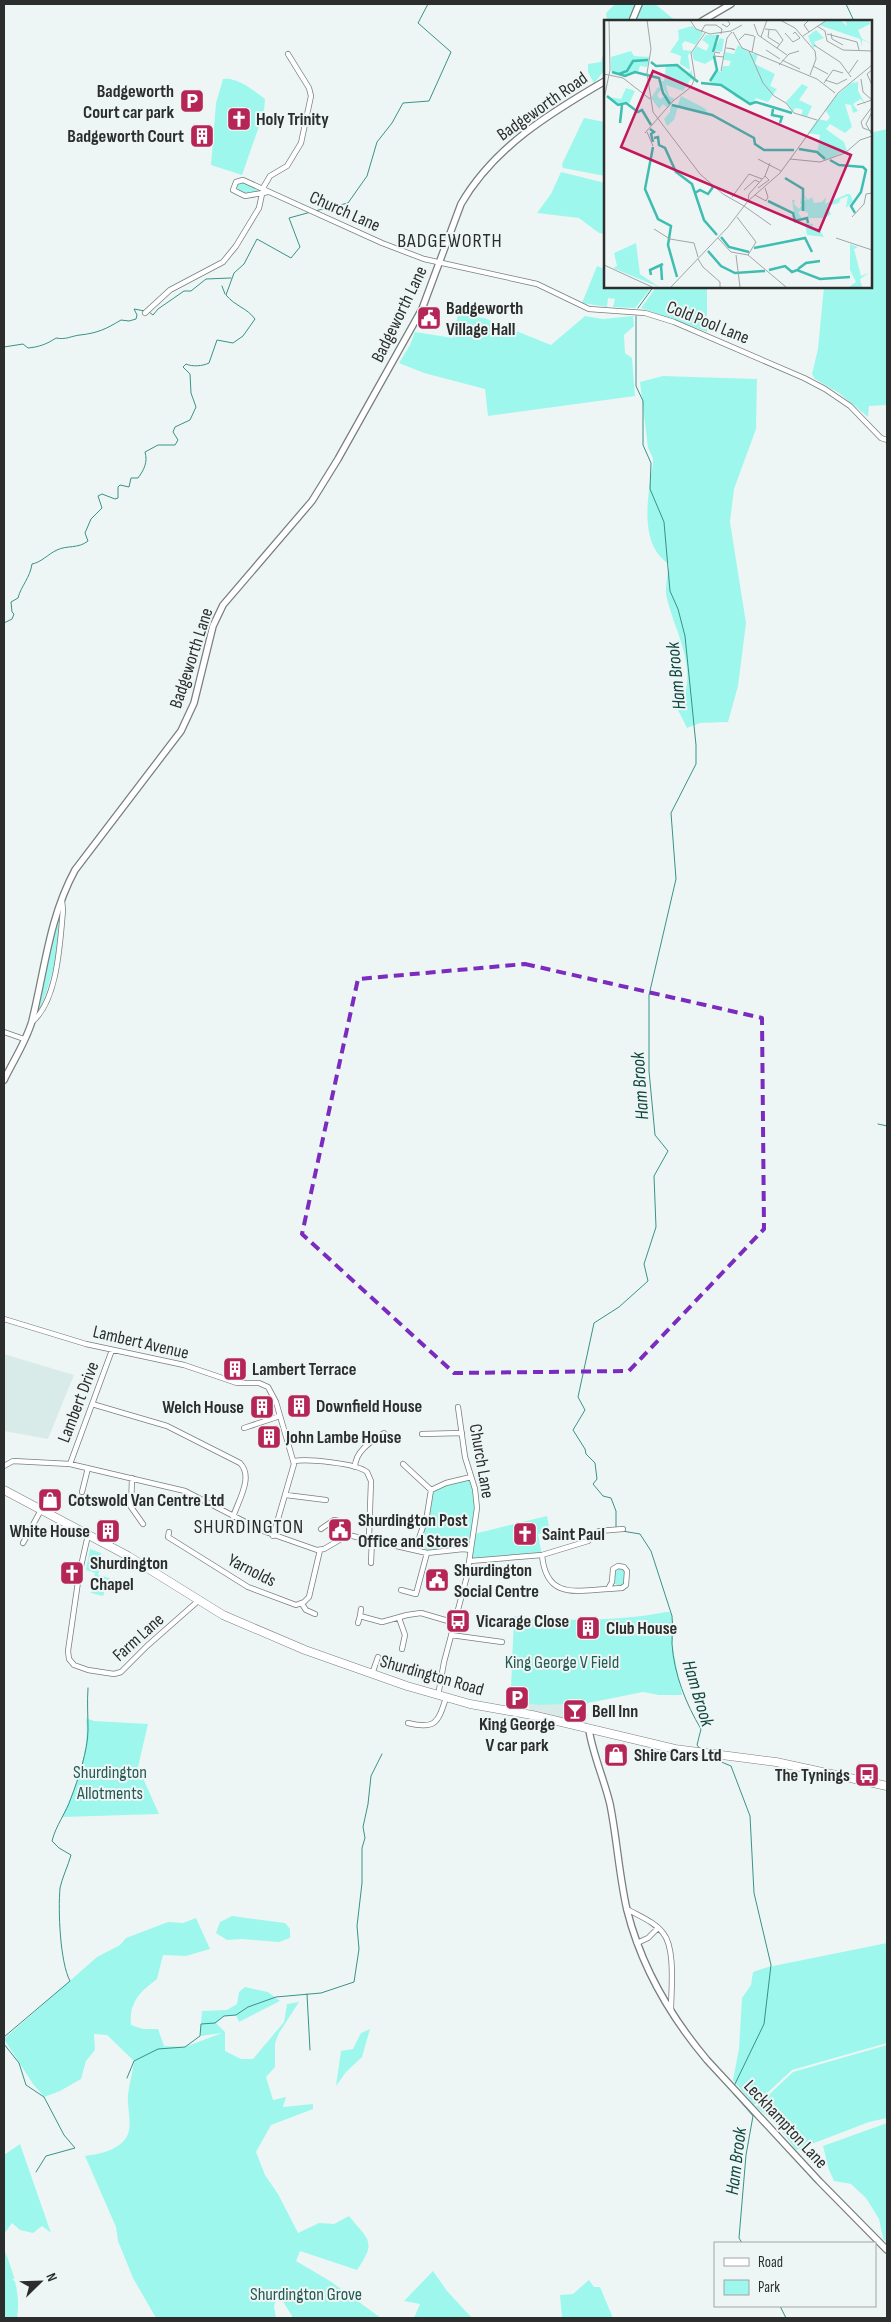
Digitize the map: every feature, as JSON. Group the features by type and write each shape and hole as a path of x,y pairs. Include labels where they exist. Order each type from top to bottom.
{"main road":[{"name":"Shurdington Road","path":"4,1490 128,1556 198,1601 245,1625 372,1674 442,1697 532,1715 675,1749 776,1762 887,1786"}],"street":[{"path":"632,20 639,4"},
{"path":"704,20 731,4"},
{"path":"263,188 270,176 287,166 302,143 311,96 309,88 288,54"},
{"path":"598,85 604,76"},
{"name":"Badgeworth Road","path":"461,204 481,174 510,144 546,118 604,82"},
{"name":"Church Lane","path":"268,192 244,196 233,190 238,180 243,180 382,243 440,263"},
{"path":"148,310 170,290 224,262 259,208 262,194"},
{"name":"Badgeworth Lane","path":"4,1080 31,1023 51,928 61,899 75,870 181,731 197,694 213,626 224,605 312,500 338,459 422,309 461,204"},
{"name":"Cold Pool Lane","path":"440,263 537,284 589,309 645,313 674,322 811,382 850,406 877,434 887,440"},
{"path":"31,1023 40,1016 54,979 63,910 61,899"},
{"path":"4,1032 24,1039"},
{"name":"Lambert Avenue","path":"4,1319 112,1350 184,1365 237,1383 260,1383 270,1390 280,1416"},
{"name":"Lambert Drive","path":"70,1464 112,1350"},
{"path":"92,1404 167,1426 240,1463 246,1470 246,1481 233,1517"},
{"name":"Church Lane","path":"408,1723 424,1727 434,1724 439,1717 451,1635 470,1561 477,1508 475,1489 465,1457 458,1407"},
{"path":"244,1428 280,1416 294,1461 273,1536"},
{"path":"355,1467 355,1463 365,1446 386,1434 384,1427"},
{"path":"422,1434 462,1433"},
{"path":"294,1461 304,1460 355,1467 367,1472 371,1481 371,1563"},
{"path":"5,1464 13,1461 70,1464 190,1493 233,1517 273,1536 320,1550 329,1547 348,1535 371,1538 427,1553 463,1549 471,1550"},
{"path":"403,1464 430,1490"},
{"path":"82,1492 88,1468"},
{"path":"430,1490 446,1483 471,1477"},
{"path":"132,1478 131,1507 143,1524"},
{"path":"415,1550 426,1515 430,1490"},
{"path":"286,1495 326,1500"},
{"path":"23,1543 42,1510"},
{"path":"321,1529 334,1520 339,1521 348,1535"},
{"path":"470,1561 542,1555 588,1541 599,1531 623,1529"},
{"name":"Farm Lane","path":"88,1535 79,1575 68,1651 69,1659 74,1665 114,1674 121,1672 198,1601"},
{"name":"Yarnolds","path":"166,1543 168,1535 248,1587 296,1605 302,1604 306,1610 315,1614"},
{"path":"302,1604 310,1594 320,1550"},
{"path":"401,1590 416,1594 427,1553"},
{"path":"542,1555 545,1574 557,1587 572,1591 608,1589 622,1588 626,1585 627,1573 624,1567 618,1566 613,1569 612,1582 608,1589"},
{"path":"358,1623 361,1610"},
{"path":"360,1616 382,1622 421,1614 455,1622"},
{"path":"399,1618 405,1635 402,1650"},
{"path":"451,1635 502,1642"},
{"path":"372,1674 378,1657"},
{"name":"Leckhampton Lane","path":"589,1730 609,1803 627,1909 645,1964 671,2012 692,2041 730,2086 887,2250"},
{"path":"627,1909 658,1928 665,1935 669,1945 671,2012"},
{"path":"637,1943 648,1938 658,1928"}],"highlighted area":[{"path":"525,964 762,1018 764,1229 629,1371 454,1373 302,1234 358,979"}],"shaded area":[{"path":"4,1354 74,1375 48,1439 4,1431"},
{"path":"588,1703 585,1713 588,1714 586,1724 571,1721 566,1716 564,1718 529,1711 529,1704"}],"green space":[{"path":"615,4 655,4 675,20 607,20 606,13"},
{"path":"604,51 604,71 594,83 588,72 588,64 601,62"},
{"path":"223,79 240,82 265,99 264,112 242,175 211,165 216,103"},
{"path":"584,118 604,122 604,176 563,168 562,164"},
{"path":"887,129 887,405 869,406 868,417 839,393 815,379 812,374 818,349 824,288 871,288 871,133"},
{"path":"561,172 604,183 604,234 599,233 579,218 537,213 551,194"},
{"path":"238,180 268,192 245,196 235,192"},
{"path":"597,266 604,269 604,288 648,288 649,291 635,308 613,307 615,299 608,298 607,307 582,303"},
{"path":"656,288 707,288 707,332 641,308"},
{"path":"458,314 484,318 551,345 585,316 603,319 633,316 634,326 624,335 625,353 632,358 635,396 488,416 485,389 424,373 399,363 410,345 415,332 453,338"},
{"path":"663,376 757,379 756,429 734,489 730,522 746,623 738,686 728,722 700,723 687,728 677,708 684,695 687,682 687,668 666,595 669,564 659,555 653,544 647,518 653,458 648,448 640,382"},
{"path":"59,911 61,918 55,962 46,993 37,1013"},
{"path":"471,1477 477,1508 474,1534 547,1516 550,1532 538,1534 542,1555 470,1561 471,1551 427,1553 419,1538 434,1488"},
{"path":"90,1549 101,1553 100,1558 103,1559 98,1575 110,1578 103,1596 91,1593 95,1573 86,1570"},
{"path":"624,1567 628,1582 622,1588 612,1582 613,1569"},
{"name":"King George V Field","path":"670,1612 674,1626 672,1644 682,1695 659,1695 643,1692 588,1703 539,1705 522,1703 524,1694 511,1688 514,1616 590,1620"},
{"name":"Shurdington Allotments","path":"86,1718 94,1721 148,1724 138,1767 159,1814 62,1817 81,1769 86,1743"},
{"path":"232,1916 285,1923 290,1929 290,1938 279,1942 242,1939 227,1940 216,1933 220,1922"},
{"name":"Shurdington Grove","path":"196,1918 210,1949 186,1956 163,1955 157,1979 145,1988 134,2004 131,2025 143,2029 158,2029 164,2046 185,2047 222,2033 200,2036 202,2011 227,2010 237,2004 239,1992 245,1987 268,1992 280,2001 239,2022 236,2015 224,2016 216,2023 225,2032 225,2051 241,2059 253,2059 284,2022 287,2004 299,2002 279,2033 275,2043 275,2067 266,2077 273,2100 286,2097 283,2107 313,2104 313,2109 271,2125 256,2152 265,2175 278,2194 298,2233 319,2223 334,2224 349,2216 366,2236 369,2247 357,2270 300,2251 296,2261 330,2281 381,2318 293,2318 278,2293 274,2306 276,2318 156,2318 133,2278 118,2241 116,2227 85,2156 112,2149 123,2142 127,2136 129,2130 128,2095 134,2061 107,2035 94,2034 95,2050 86,2061 81,2079 60,2091 44,2097 33,2084 4,2039 97,1957 120,1945 126,1938 168,1922 183,1923"},
{"path":"887,1943 887,2043 792,2070 754,2105 733,2080 739,2049 742,1998 751,1985 753,1972 768,1967"},
{"path":"370,2029 362,2057 346,2072 336,2086 341,2051 353,2049 361,2033"},
{"path":"887,2045 887,2118 869,2122 796,2150 776,2123 756,2107 793,2072"},
{"path":"887,2123 887,2243 883,2238 879,2219 866,2198 851,2184 834,2181 823,2146"},
{"path":"20,2144 51,2233 42,2226 33,2233 20,2230 12,2223 4,2234 4,2155"},
{"path":"4,2249 17,2291 17,2318 4,2318"},
{"path":"433,2271 447,2291 472,2318 414,2318 420,2304 404,2301"},
{"path":"589,2280 594,2287 600,2287 613,2318 562,2318 560,2295 573,2294"}],"waterway":[{"path":"315,211 348,203 367,176 377,142 392,123 403,103 429,101 451,52 418,23 428,4"},
{"name":"Ham Brook","path":"846,4 854,20"},
{"path":"4,623 12,619 14,614 11,602 18,598 32,564 39,562 57,550 80,545 88,541 85,533 91,519 102,508 98,496 102,494 115,499 118,498 118,487 120,485 129,487 131,478 138,478 142,472 146,463 145,452 158,445 175,445 178,440 173,432 175,427 190,420 196,407 191,393 190,374 183,367 186,364 198,366 209,363 217,340 233,343 243,336 255,319 226,295 234,273 244,264 257,239 291,258 300,247 289,218 311,212"},
{"path":"149,312 153,315 158,309 184,291 191,291 206,279 231,278"},
{"path":"222,286 225,294"},
{"name":"Ham Brook","path":"638,308 653,288"},
{"path":"4,347 23,344 28,348 32,348 56,338 97,332 121,320 129,321 136,319 137,315 134,309 145,311"},
{"name":"Ham Brook","path":"616,1527 616,1511 611,1498 603,1496 593,1484 597,1479 595,1463 586,1454 585,1449 573,1430 585,1410 578,1397 594,1323 619,1307 648,1281 644,1264 656,1227 654,1176 668,1151 655,1135 649,1071 649,995 676,879 671,813 696,764 696,745 685,636 678,609 670,591 664,522 650,489 651,463 643,445 643,401 636,386 636,316"},
{"path":"878,1124 887,1126"},
{"name":"Ham Brook","path":"622,1531 640,1534 651,1551 672,1616 673,1655 678,1677 690,1709 701,1729 697,1745 701,1750"},
{"path":"4,2037 70,1981 64,1962 59,1910 60,1888 71,1855 52,1841 69,1803 84,1756 88,1738 88,1688"},
{"path":"127,2078 134,2061 158,2049 185,2047 200,2036 201,2024 215,2023 224,2016 236,2015 248,2007 276,1997 321,1993 354,1982 359,1949 357,1926 362,1883 362,1848 365,1838 363,1827 371,1776 382,1754"},
{"name":"Ham Brook","path":"707,1756 731,1766 750,1816 754,1893 771,1965 764,2024 734,2086"},
{"path":"307,1994 310,2050"},
{"path":"4,2044 19,2063 26,2085 44,2097 64,2135 75,2148 46,2156 36,2172"},
{"name":"Ham Brook","path":"733,2090 732,2092 753,2116 746,2155 739,2238 741,2242"},
{"name":"Ham Brook","path":"780,2307 786,2318"}],"place":[{"name":"Badgeworth Court car park","path":"192,101"},
{"name":"Holy Trinity","path":"239,119"},
{"name":"Badgeworth Court","path":"202,136"},
{"name":"Badgeworth Village Hall","path":"429,318"},
{"name":"Lambert Terrace","path":"235,1369"},
{"name":"Downfield House","path":"299,1406"},
{"name":"Welch House","path":"262,1407"},
{"name":"John Lambe House","path":"269,1437"},
{"name":"Cotswold Van Centre Ltd","path":"50,1500"},
{"name":"Shurdington Post Office and Stores","path":"340,1530"},
{"name":"White House","path":"108,1531"},
{"name":"Saint Paul","path":"525,1534"},
{"name":"Shurdington Chapel","path":"72,1573"},
{"name":"Shurdington Social Centre","path":"437,1580"},
{"name":"Vicarage Close","path":"458,1621"},
{"name":"Club House","path":"588,1628"},
{"name":"King George V car park","path":"517,1698"},
{"name":"Bell Inn","path":"575,1711"},
{"name":"Shire Cars Ltd","path":"616,1755"},
{"name":"The Tynings","path":"867,1775"}],"district":[{"name":"BADGEWORTH","path":"450,240"},
{"name":"SHURDINGTON","path":"249,1526"}]}
